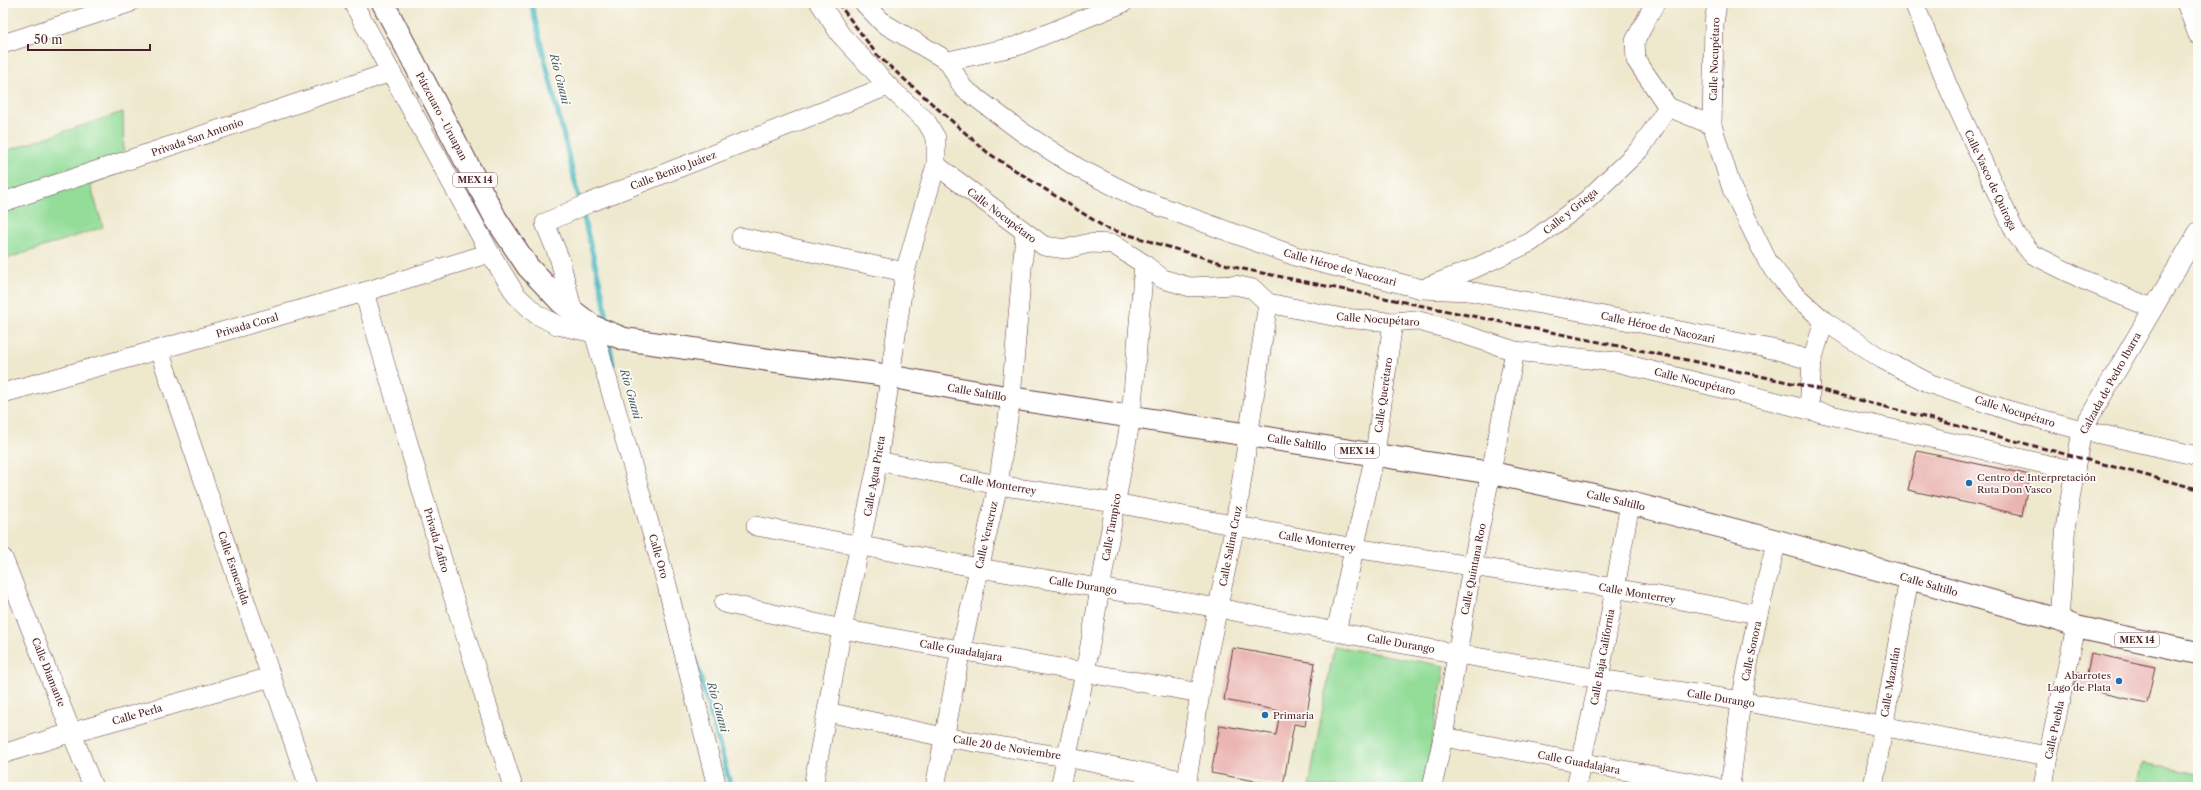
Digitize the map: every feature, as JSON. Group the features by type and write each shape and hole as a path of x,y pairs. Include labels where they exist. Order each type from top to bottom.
{"main road":[{"name":"Pátzcuaro - Uruapan","path":"383,3 496,219 528,267 550,292 596,330 624,339"},
{"name":"Calle Saltillo","path":"624,339 890,376 1011,398 1492,473 1630,503 1777,541 2067,623"},
{"name":"MEX 14","path":"2067,623 2198,653"}],"street":[{"path":"3,44 129,3"},
{"path":"353,3 490,253 516,295 536,314 557,325 596,330"},
{"name":"Calle Agua Prieta","path":"813,787 828,712 842,629 878,461 905,272 936,165 936,138 930,126 888,86 840,34 820,3"},
{"path":"864,3 883,23 948,61 1017,46 1123,3"},
{"path":"1655,3 1635,41 1636,60 1668,107 1712,125"},
{"name":"Calle Nocupétaro","path":"1717,3 1714,24 1712,125 1732,189 1768,262 1793,293 1824,321 1882,359 1931,384 2007,410 2082,430 2198,456"},
{"name":"Calle Vasco de Quiroga","path":"1914,3 1950,91 2016,234 2032,254 2084,280 2152,308"},
{"path":"2186,3 2198,35"},
{"name":"Calle Héroe de Nacozari","path":"948,61 963,88 1022,132 1078,168 1140,199 1298,257 1422,289 1468,291 1572,310 1777,350 1812,361"},
{"name":"Privada San Antonio","path":"3,202 391,72"},
{"name":"Calle Benito Juárez","path":"573,312 560,260 545,223 589,203 888,86"},
{"name":"Calle y Griega","path":"1422,289 1473,269 1531,242 1587,200 1641,148 1668,107"},
{"name":"Calle Nocupétaro","path":"936,165 1025,234 1044,246 1066,249 1090,243 1113,244 1144,264 1163,279 1190,288 1235,285 1253,289 1268,303 1342,318 1393,322 1415,320 1435,325 1514,351 1616,362 1810,410 2075,471"},
{"name":"Calzada de Pedro Ibarra","path":"2067,623 2066,523 2082,430 2152,308 2198,232"},
{"name":"Calle Veracruz","path":"935,787 961,649 998,485 1011,398 1025,234"},
{"path":"741,237 905,272"},
{"name":"Privada Coral","path":"3,393 364,292 490,253"},
{"name":"Calle Tampico","path":"1060,787 1065,757 1085,673 1130,417 1144,264"},
{"name":"Privada Zafiro","path":"364,292 449,583 513,787"},
{"name":"Calle Salina Cruz","path":"1187,784 1200,693 1235,525 1268,303"},
{"path":"1810,410 1812,361 1824,321"},
{"name":"Calle Querétaro","path":"1336,632 1375,454 1393,322"},
{"name":"Calle Oro","path":"596,330 667,585 717,787"},
{"name":"Calle Esmeralda","path":"159,350 308,787"},
{"name":"Calle Quintana Roo","path":"1432,787 1443,736 1472,567 1492,473 1514,351"},
{"name":"Calle Monterrey","path":"878,461 998,485 1115,503 1354,548 1614,588 1758,614"},
{"name":"Calle Baja California","path":"1576,787 1599,679 1630,503"},
{"name":"Calle Durango","path":"756,526 979,568 1218,608 1336,632 1599,679 1882,725 2048,756"},
{"name":"Calle Sonora","path":"1730,787 1740,701 1758,614 1777,541"},
{"name":"Calle Diamante","path":"3,558 93,787"},
{"name":"Calle Mazatlán","path":"1873,787 1882,725 1908,578"},
{"name":"Calle Guadalajara","path":"724,603 842,629 961,649 1200,693"},
{"name":"Calle Puebla","path":"2043,787 2067,623"},
{"name":"Calle Perla","path":"3,754 72,732 271,677"},
{"name":"Calle 20 de Noviembre","path":"828,712 944,737 1065,757 1187,784"},
{"name":"Calle Guadalajara","path":"1443,736 1715,787"}],"green space":[{"path":"123,112 124,171 90,184 103,227 3,260 3,152"},
{"path":"1334,646 1445,666 1424,787 1309,787"},
{"path":"2143,763 2198,774 2198,787 2137,787"}],"building":[{"name":"Centro de Interpretación Ruta Don Vasco","path":"1917,451 2030,475 2022,515 1908,490"},
{"path":"1233,648 1315,663 1305,726 1294,724 1283,786 1211,773 1220,725 1276,735 1280,711 1224,700"},
{"name":"Abarrotes Lago de Plata","path":"2091,653 2155,667 2147,703 2074,687 2078,672 2087,674"}],"waterway":[{"name":"Río Guani","path":"531,3 604,300 607,327"},
{"name":"Río Guani","path":"609,338 613,364"},
{"name":"Río Guani","path":"693,651 731,787"}],"railway":[{"path":"838,3 878,56 988,153 1106,228 1238,268 1687,360 1810,387 2198,489"}],"place":[{"name":"Centro de Interpretación Ruta Don Vasco","path":"1969,483"},
{"name":"Abarrotes Lago de Plata","path":"2119,681"},
{"name":"Primaria","path":"1265,715"}]}
